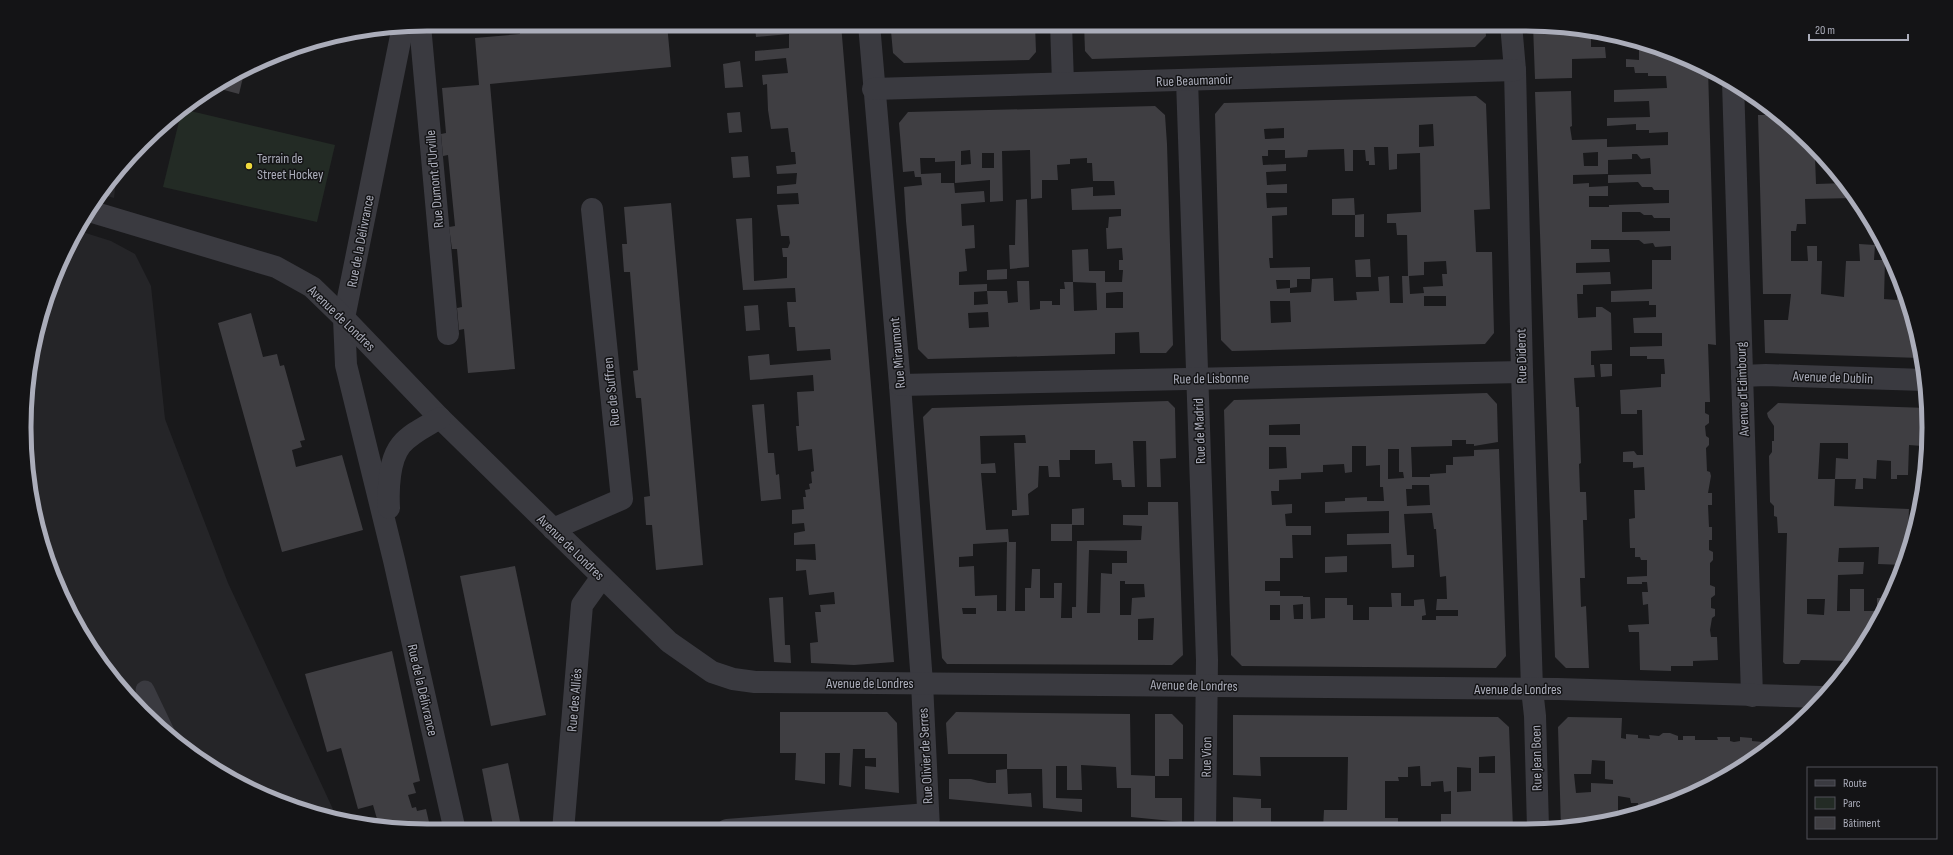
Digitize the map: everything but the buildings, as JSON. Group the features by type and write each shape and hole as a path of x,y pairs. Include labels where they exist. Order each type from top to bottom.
{"street":[{"name":"Rue Dumont d'Urville","path":"421,31 448,334"},
{"name":"Rue Miraumont","path":"869,31 873,89 900,385 922,683"},
{"path":"1062,31 1063,83"},
{"name":"Rue Diderot","path":"1512,31 1515,70 1522,372 1532,689"},
{"name":"Rue de la Délivrance","path":"402,32 344,318 346,365 391,549 453,824"},
{"name":"Rue Beaumanoir","path":"873,89 1515,70"},
{"name":"Rue de Madrid","path":"1186,80 1208,686"},
{"name":"Avenue d'Edimbourg","path":"1733,90 1752,696"},
{"name":"Rue de Suffren","path":"553,529 622,499 592,209"},
{"name":"Avenue de Londres","path":"94,213 276,267 312,286 440,418 669,642 712,672 733,679 755,682 1176,684 1208,686 1532,689 1816,698"},
{"name":"Rue de Lisbonne","path":"900,385 1522,372"},
{"name":"Avenue de Dublin","path":"1742,376 1766,375 1919,380"},
{"name":"Rue de la Délivrance","path":"391,549 389,496 390,472 401,445 417,431 440,418"},
{"name":"Rue des Alliés","path":"564,824 582,605 602,576"},
{"name":"Rue Olivier de Serres","path":"922,683 928,822"},
{"name":"Rue Vion","path":"1205,824 1208,686"},
{"name":"Rue Jean Boen","path":"1532,689 1535,716 1538,824"},
{"path":"878,824 928,822"}],"lane":[{"path":"145,690 159,719"}],"shaded area":[{"path":"116,183 114,198 106,196"},
{"path":"82,232 111,241 135,254 151,286 165,419 228,583 334,812 300,803 252,783 207,757 166,726 129,689 98,648 84,626 61,579 45,530 34,479 31,428 32,402 34,376 39,350 52,300 61,276"}],"green space":[{"name":"Terrain de Street Hockey","path":"189,111 335,145 317,222 163,187 180,118"}],"place":[{"name":"Terrain de Street Hockey","path":"249,166"}]}
